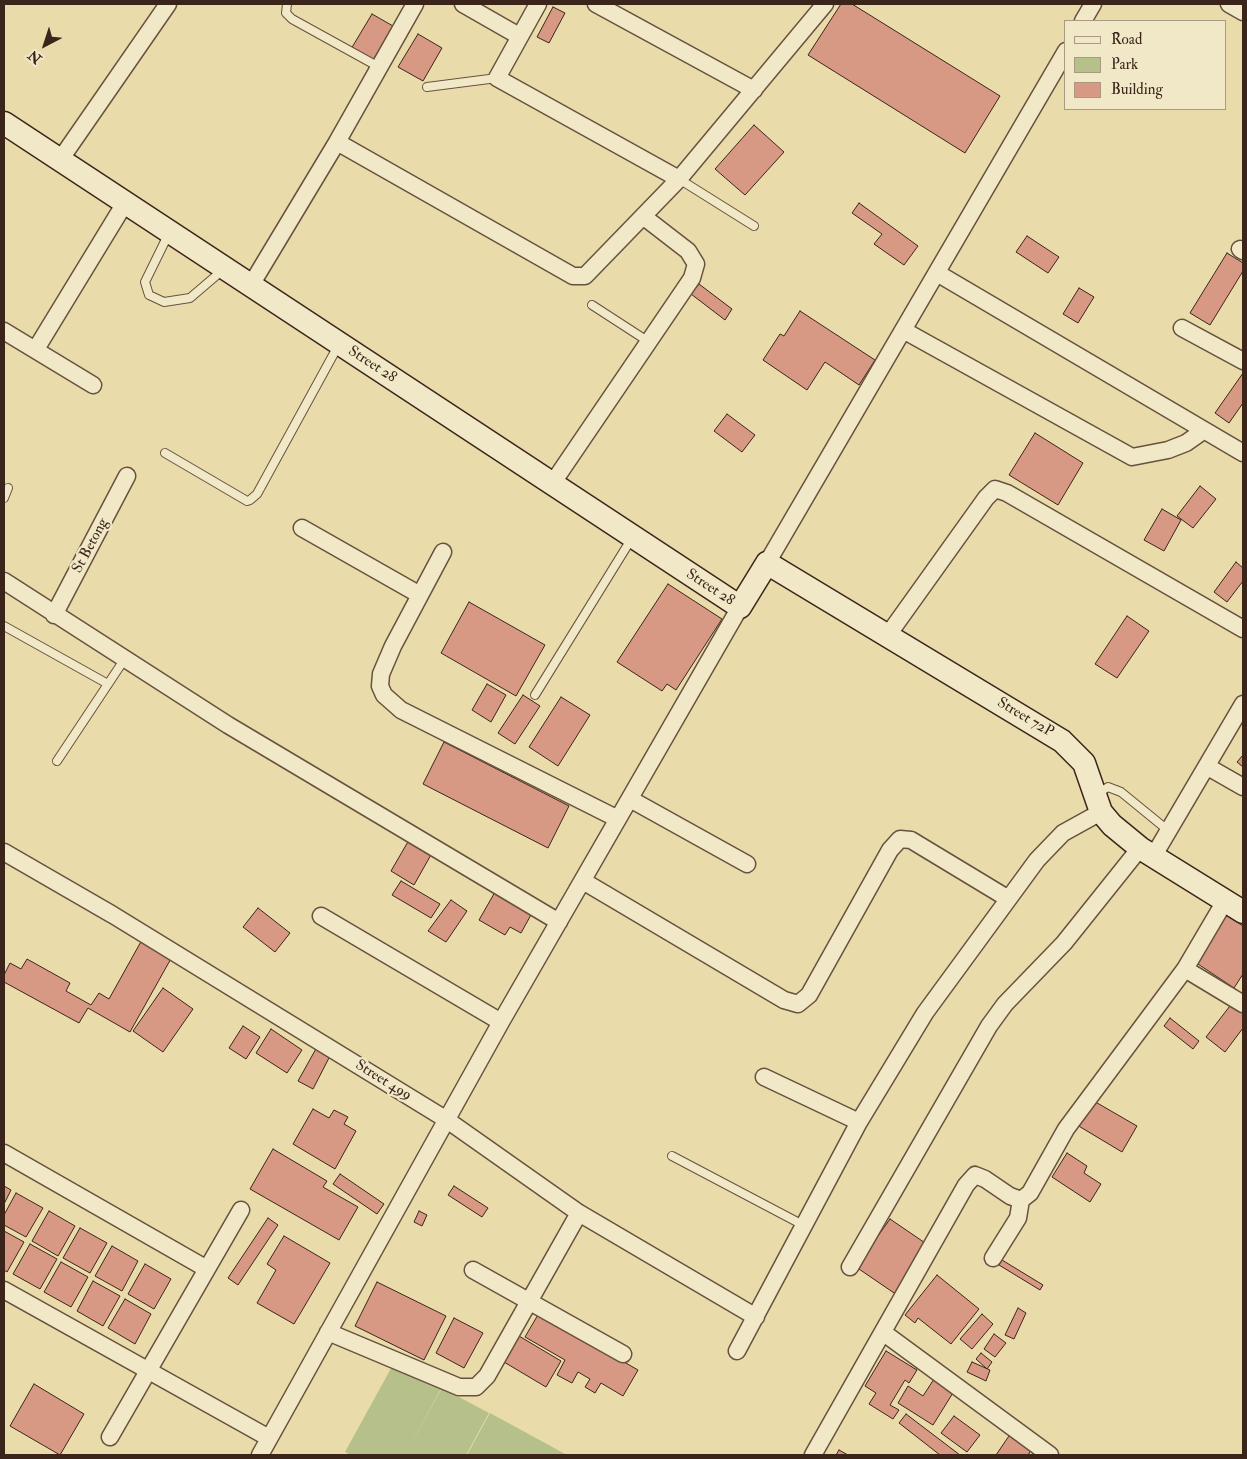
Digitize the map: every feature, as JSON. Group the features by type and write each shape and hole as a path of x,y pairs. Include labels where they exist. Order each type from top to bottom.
{"street":[{"path":"60,160 168,4"},
{"path":"251,285 337,142 414,4"},
{"path":"463,4 519,36"},
{"path":"538,4 497,78 679,179"},
{"path":"596,4 754,90"},
{"path":"1084,20 1093,4"},
{"path":"1229,4 1243,12"},
{"path":"337,142 573,276 585,276 679,179 822,5"},
{"path":"260,1455 501,1022 740,607 1064,55"},
{"name":"Street 28","path":"4,123 740,607"},
{"path":"36,349 125,203"},
{"path":"552,484 692,278 696,264 688,251 644,217"},
{"path":"937,273 1243,453"},
{"path":"1182,328 1243,361"},
{"path":"903,330 1132,456 1168,450 1186,443 1203,431"},
{"path":"4,331 36,349 93,386"},
{"name":"St Betong","path":"54,615 127,476"},
{"path":"888,635 986,498 995,489 1007,493 1243,629"},
{"path":"302,528 420,596"},
{"path":"443,552 393,646 382,674 380,686 384,695 401,710 618,819"},
{"name":"Street 72P","path":"766,563 1062,741 1084,763 1098,804 1112,825 1146,852 1234,907"},
{"path":"4,581 228,726 559,922"},
{"path":"850,1267 989,1026 1005,1004 1064,943 1146,852 1170,832 1243,704"},
{"path":"1208,767 1243,787"},
{"path":"630,799 747,864"},
{"path":"737,1351 802,1225 859,1122 925,1013 1007,898 1037,860 1063,833 1098,804"},
{"path":"583,880 784,1000 798,1004 810,995 890,850 900,839 911,840 1007,898"},
{"name":"Street 499","path":"4,852 113,915 447,1120 579,1213 756,1317"},
{"path":"994,1258 1018,1218 1021,1200 1030,1193 1066,1129 1185,969 1234,907"},
{"path":"321,916 501,1022"},
{"path":"1185,969 1243,1004"},
{"path":"764,1077 859,1122"},
{"path":"4,1154 207,1270"},
{"path":"813,1455 884,1333 966,1185 975,1175 985,1179 1010,1196 1021,1200"},
{"path":"110,1437 241,1210"},
{"path":"328,1332 459,1387 476,1387 487,1376 579,1213"},
{"path":"473,1270 623,1354"},
{"path":"4,1290 269,1438"},
{"path":"884,1333 1050,1455"}],"lane":[{"path":"287,4 286,13 292,19 379,67"},
{"path":"427,87 497,78"},
{"path":"679,179 754,226"},
{"path":"170,232 145,282 149,295 164,302 190,298 226,268"},
{"path":"592,305 649,342"},
{"path":"165,453 247,501 250,500 257,494 339,343"},
{"path":"4,498 8,488"},
{"path":"535,695 633,536"},
{"path":"4,626 108,684"},
{"path":"57,761 124,660"},
{"path":"1098,804 1108,787 1113,788 1170,832"},
{"path":"672,1156 802,1225"}],"green space":[{"path":"395,1361 442,1387 405,1455 351,1455 345,1452"},
{"path":"442,1388 489,1413 466,1455 405,1455"},
{"path":"490,1413 567,1455 467,1455"}],"building":[{"path":"841,4 852,4 1000,96 965,153 808,55"},
{"path":"553,7 565,13 549,43 537,37"},
{"path":"372,14 393,26 372,62 351,49"},
{"path":"418,34 442,48 423,81 398,67"},
{"path":"754,125 784,152 745,195 715,169"},
{"path":"859,203 918,246 904,265 874,244 882,234 852,213"},
{"path":"1027,236 1059,257 1048,273 1016,252"},
{"path":"1227,253 1243,263 1243,271 1210,325 1190,313"},
{"path":"699,284 732,309 725,320 691,294"},
{"path":"1079,288 1094,297 1078,323 1063,314"},
{"path":"800,311 875,360 859,385 825,362 807,390 763,360 780,334 784,336"},
{"path":"1243,373 1243,403 1229,423 1215,413"},
{"path":"727,414 755,435 742,452 714,431"},
{"path":"1035,433 1083,463 1058,505 1009,475"},
{"path":"1200,486 1216,499 1193,528 1177,516"},
{"path":"1162,509 1181,520 1164,551 1144,540"},
{"path":"1236,562 1243,568 1243,581 1227,602 1214,592"},
{"path":"668,584 722,619 676,690 667,684 662,691 617,662"},
{"path":"469,602 545,645 516,696 441,653"},
{"path":"1127,616 1149,631 1117,678 1095,664"},
{"path":"487,684 506,695 491,722 472,710"},
{"path":"523,695 540,706 515,744 498,733"},
{"path":"561,697 590,715 558,766 529,747"},
{"path":"444,742 569,806 548,848 423,784"},
{"path":"1243,755 1243,767 1237,762"},
{"path":"409,840 432,853 414,885 391,871"},
{"path":"401,881 440,904 431,918 392,895"},
{"path":"495,892 532,913 521,933 510,927 505,935 479,920"},
{"path":"451,900 467,911 446,942 428,931"},
{"path":"258,908 290,933 275,952 243,927"},
{"path":"1226,915 1243,926 1243,974 1234,988 1195,962"},
{"path":"143,938 173,955 130,1032 88,1008 79,1023 4,982 4,975 10,963 21,969 27,959 70,983 66,991 91,1005 99,993 109,999"},
{"path":"163,988 193,1009 163,1052 133,1031"},
{"path":"1233,1002 1243,1010 1243,1028 1225,1052 1206,1037"},
{"path":"1170,1018 1199,1041 1193,1049 1164,1026"},
{"path":"243,1026 260,1037 246,1059 229,1048"},
{"path":"271,1029 302,1050 287,1073 256,1053"},
{"path":"317,1047 331,1054 313,1089 298,1081"},
{"path":"1092,1100 1137,1126 1122,1152 1077,1125"},
{"path":"313,1109 329,1118 334,1110 348,1117 344,1124 356,1131 335,1169 293,1144"},
{"path":"273,1149 327,1181 323,1187 358,1207 339,1240 250,1189"},
{"path":"1067,1153 1087,1166 1084,1173 1101,1184 1090,1202 1052,1177"},
{"path":"340,1174 384,1204 377,1214 333,1184"},
{"path":"4,1186 11,1190 4,1204"},
{"path":"454,1186 488,1208 482,1217 448,1195"},
{"path":"16,1193 43,1208 26,1237 4,1225 4,1215"},
{"path":"49,1211 75,1226 58,1256 32,1241"},
{"path":"419,1211 427,1215 422,1226 414,1222"},
{"path":"268,1218 278,1225 238,1285 228,1278"},
{"path":"890,1219 931,1247 897,1295 856,1267"},
{"path":"80,1228 107,1243 90,1273 63,1258"},
{"path":"4,1231 24,1242 7,1272 4,1270"},
{"path":"284,1236 330,1263 294,1324 257,1303 276,1270 267,1264"},
{"path":"30,1244 57,1259 40,1289 13,1274"},
{"path":"112,1246 138,1261 122,1291 95,1276"},
{"path":"1002,1260 1043,1285 1040,1290 999,1265"},
{"path":"61,1262 88,1277 71,1307 44,1292"},
{"path":"145,1264 171,1279 154,1309 128,1294"},
{"path":"937,1275 979,1309 951,1344 918,1318 915,1323 905,1315"},
{"path":"93,1281 120,1296 103,1326 77,1311"},
{"path":"377,1282 446,1316 424,1360 355,1326"},
{"path":"125,1299 151,1314 135,1344 108,1328"},
{"path":"1018,1308 1026,1313 1014,1339 1005,1335"},
{"path":"539,1313 638,1370 623,1396 601,1383 595,1393 585,1387 590,1379 578,1372 572,1383 557,1375 565,1360 525,1337"},
{"path":"982,1314 993,1324 972,1349 960,1339"},
{"path":"454,1318 483,1333 464,1368 436,1353"},
{"path":"994,1334 1006,1343 995,1357 984,1349"},
{"path":"519,1336 561,1361 546,1387 504,1362"},
{"path":"886,1351 917,1370 909,1383 905,1380 890,1405 899,1410 893,1419 869,1404 876,1393 865,1386"},
{"path":"981,1353 992,1362 987,1369 976,1359"},
{"path":"972,1362 990,1370 986,1381 967,1372"},
{"path":"936,1376 956,1388 933,1425 898,1403 908,1386 923,1396"},
{"path":"34,1384 84,1414 60,1455 10,1426"},
{"path":"906,1414 960,1455 940,1455 899,1423"},
{"path":"954,1416 980,1435 967,1452 941,1433"},
{"path":"1011,1433 1034,1446 1028,1455 996,1455"},
{"path":"839,1450 848,1455 836,1455"}]}
